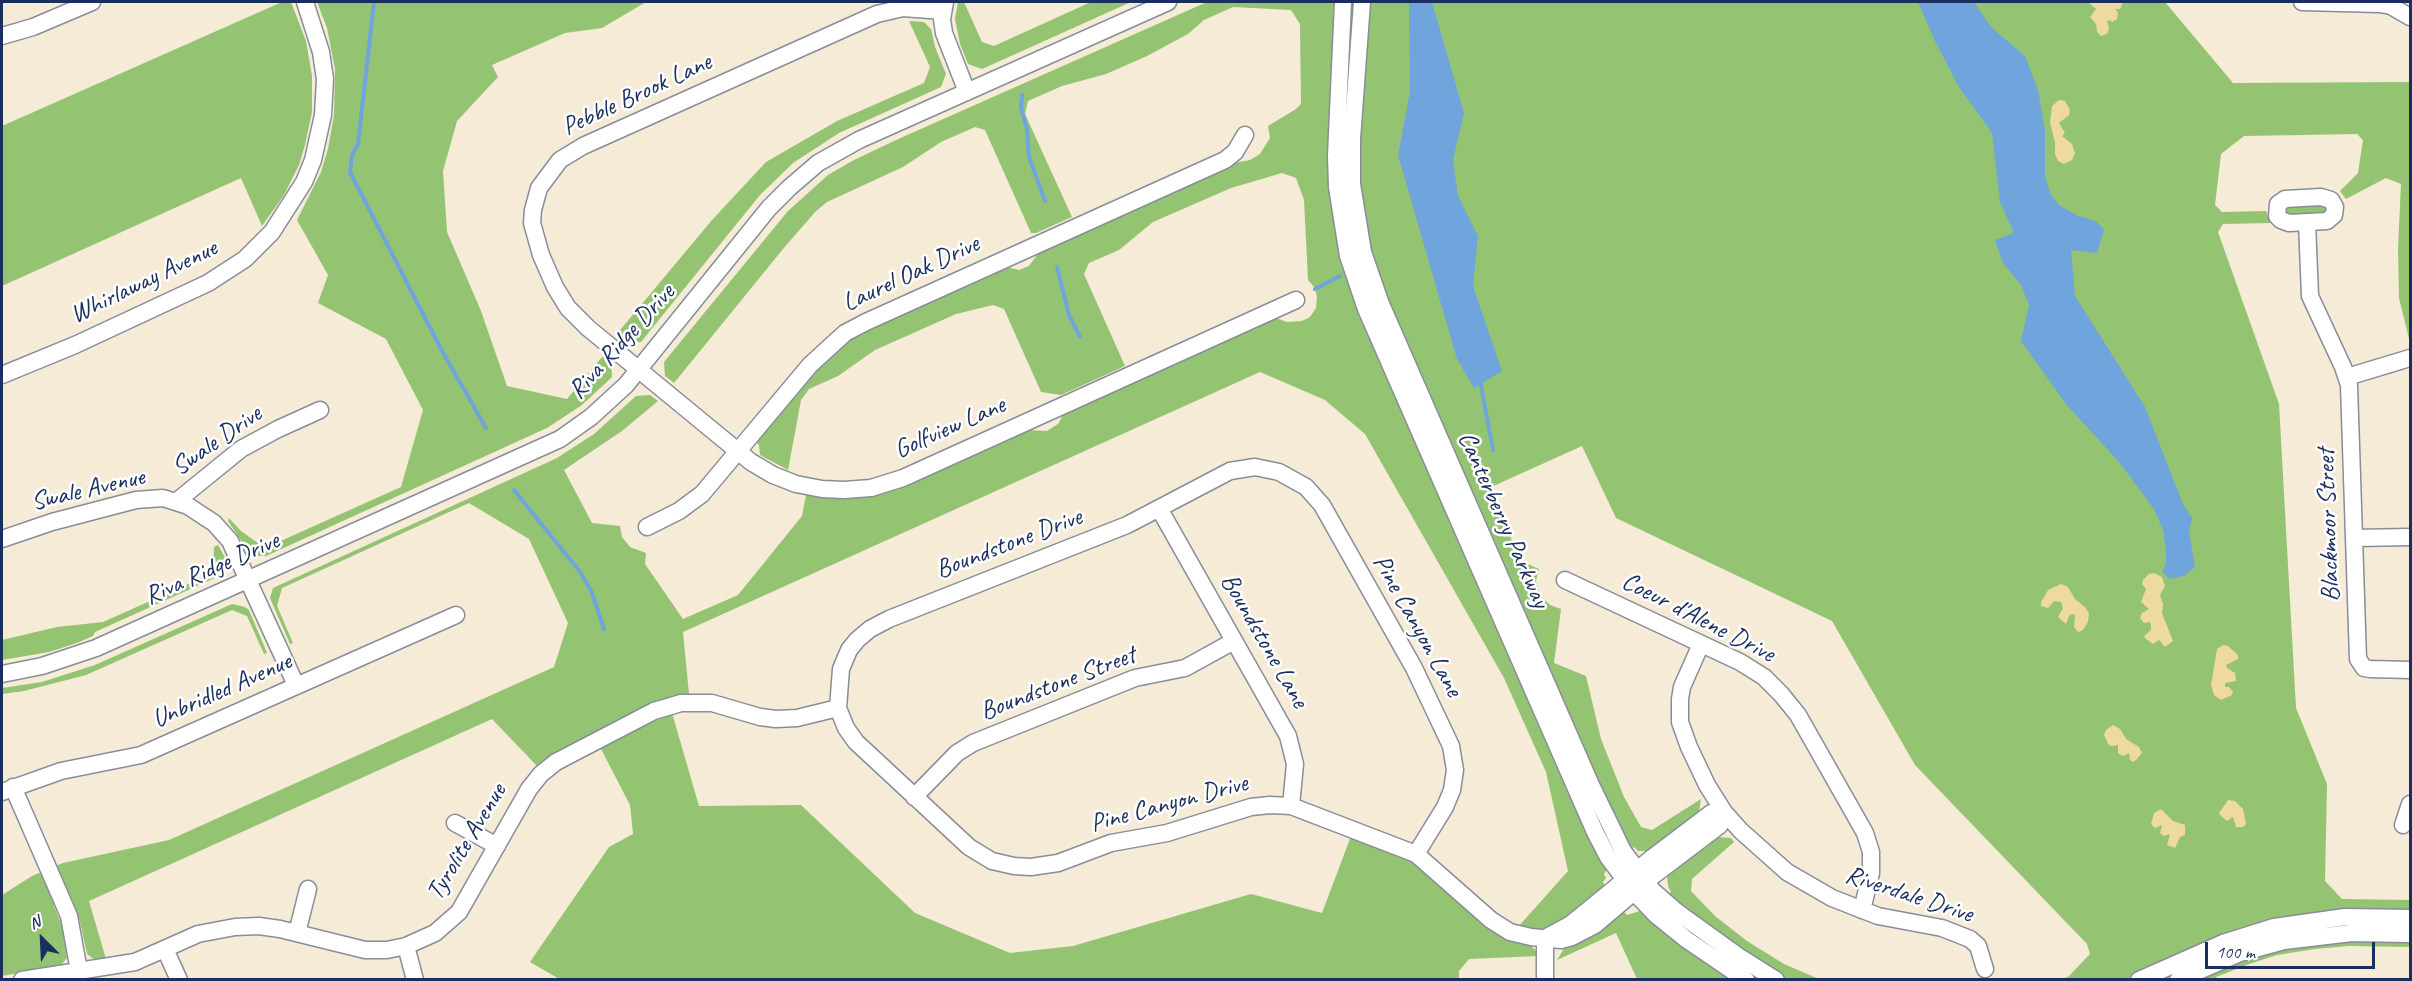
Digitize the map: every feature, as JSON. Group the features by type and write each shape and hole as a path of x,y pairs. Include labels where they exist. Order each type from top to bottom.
{"street":[{"path":"2,36 40,25 92,2"},
{"name":"Whirlaway Avenue","path":"2,375 75,345 195,290 235,267 272,232 304,182 313,160 323,115 325,79 321,52 305,2"},
{"name":"Riva Ridge Drive","path":"2,674 42,666 84,653 551,443 572,431 600,410 639,369 769,208 799,178 818,163 848,146 1168,2"},
{"name":"Canterberry Parkway","path":"1343,2 1336,156 1337,187 1344,240 1356,284 1595,832 1608,857 1635,881 1690,923 1776,980"},
{"name":"Canterberry Parkway","path":"1362,2 1352,172 1356,216 1367,264 1381,304 1635,881 1675,931 1746,980"},
{"path":"2302,2 2380,4 2391,6 2410,17"},
{"name":"Pebble Brook Lane","path":"639,369 574,314 555,287 541,255 534,232 533,210 539,188 554,166 567,155 877,15 903,8 944,6 943,25 946,40 967,92"},
{"name":"Laurel Oak Drive","path":"647,527 692,503 810,364 845,333 1225,160 1235,152 1245,135"},
{"name":"Blackmoor Street","path":"2307,223 2310,296 2347,377 2358,659 2364,668 2410,670"},
{"name":"Golfview Lane","path":"639,369 738,451 767,472 804,485 844,490 885,484 913,474 1296,300"},
{"path":"2347,377 2410,358"},
{"name":"Swale Drive","path":"177,501 241,449 320,410"},
{"name":"Boundstone Drive","path":"838,708 838,680 846,656 857,640 879,623 1127,525 1160,510 1214,478 1246,467"},
{"name":"Pine Canyon Lane","path":"1246,467 1271,470 1289,476 1306,487 1317,498 1408,657 1448,739 1455,770 1452,790 1445,807 1416,854"},
{"name":"Swale Avenue","path":"2,539 52,522 136,500 158,498 177,501 196,510 221,529 236,550 297,685"},
{"name":"Boundstone Lane","path":"1160,510 1292,745 1295,764 1290,806"},
{"path":"2355,538 2410,537"},
{"name":"Coeur d'Alene Drive","path":"1565,580 1740,662 1764,677 1781,694 1798,715 1869,841 1871,873 1862,910"},
{"name":"Unbridled Avenue","path":"7,789 61,771 141,755 456,615"},
{"name":"Boundstone Street","path":"915,797 957,753 973,743 1135,678 1185,668 1234,641"},
{"name":"Riverdale Drive","path":"1701,644 1682,687 1680,722 1701,772 1725,812 1761,851 1794,877 1832,898 1862,910 1892,919 1942,928 1970,939 1978,946 1985,969"},
{"name":"Tyrolite Avenue","path":"22,980 139,961 198,934 229,927 259,926 366,950 387,950 406,946 435,933 459,912 529,789 541,774 556,762 663,707 702,702 777,719 798,718 838,708"},
{"name":"Pine Canyon Drive","path":"838,708 846,728 856,742 975,851 1000,863 1021,867 1058,863 1112,843 1167,833 1251,807 1290,806 1416,854 1497,925 1521,935 1561,940 1584,932 1635,881 1720,825 1725,812"},
{"path":"7,789 69,916 79,971"},
{"path":"2403,825 2410,804"},
{"path":"455,823 497,846"},
{"path":"297,933 308,889"},
{"path":"2139,980 2223,943 2274,927 2336,918 2410,918"},
{"path":"2178,980 2247,951 2302,938 2352,933 2410,934"},
{"path":"1545,938 1545,980"},
{"path":"406,946 415,980"},
{"path":"165,949 179,980"}],"green space":[{"path":"282,2 291,2 306,41 312,76 312,112 299,165 284,195 262,226 241,178 2,286 2,126"},
{"path":"317,2 646,2 602,28 565,33 492,65 498,77 457,121 443,171 447,232 481,311 507,386 567,399 603,356 611,363 612,377 582,405 547,428 266,556 259,556 248,551 228,521 229,518 241,531 265,548 401,487 423,410 386,339 318,303 328,275 297,220 321,172 334,115 335,69 327,28"},
{"path":"958,2 964,2 982,42 994,46 1091,2 1131,2 982,69 968,64 960,44 955,19"},
{"path":"1207,2 1334,2 1331,168 1607,869 1603,882 1606,889 1573,916 1549,928 1519,926 1568,871 1546,772 1504,678 1365,434 1325,400 1260,372 683,632 689,694 669,698 538,767 492,719 89,901 106,959 95,960 87,954 72,899 54,906 63,928 67,958 61,965 2,976 2,895 32,876 63,863 169,840 554,667 568,623 529,539 469,503 282,588 277,606 293,643 290,644 270,598 273,588 557,458 594,434 636,396 650,395 658,401 622,431 564,470 592,523 620,526 622,537 630,547 646,553 645,564 683,619 738,595 802,516 806,495 819,497 1027,430 1047,431 1058,424 1064,413 1276,318 1287,322 1302,321 1310,317 1316,308 1317,297 1315,288 1308,280 1304,200 1296,178 1282,173 1231,188 1153,222 1119,250 1089,263 1084,274 1125,366 1061,395 1041,392 1004,309 993,305 956,314 875,350 838,376 809,389 801,400 788,470 760,455 759,445 756,442 830,354 855,336 1007,267 1019,270 1029,266 1040,251 1234,163 1250,160 1260,154 1270,138 1268,126 1301,104 1300,24 1291,10 1233,7 1204,20 1188,34 1147,56 1106,74 1062,86 1028,101 1025,114 1072,217 1036,233 1031,233 985,130 975,127 941,142 903,167 827,202 815,212 783,249 674,383 665,376 664,362 788,211 828,175 896,140"},
{"path":"1368,2 2165,2 2233,83 2410,82 2410,343 2399,298 2398,249 2401,184 2386,178 2346,199 2340,191 2358,173 2363,140 2357,134 2244,136 2221,154 2215,205 2222,212 2266,211 2270,223 2223,224 2218,232 2279,404 2296,708 2327,784 2325,881 2342,899 2410,900 2410,913 2196,950 2127,979 2061,979 2068,977 2090,954 2087,944 1915,765 1832,621 1616,518 1582,446 1489,488 1521,561 1539,569 1536,581 1540,595 1550,605 1561,609 1554,663 1586,676 1601,739 1624,797 1641,827 1652,830 1701,799 1699,812 1701,815 1648,851 1638,851 1634,847 1628,851 1378,287 1356,176"},
{"path":"909,21 924,22 931,29 935,47 946,74 941,87 839,133 793,163 760,195 641,342 627,344 616,335 712,220 766,162 837,121 924,83 930,67"},
{"path":"2323,205 2328,208 2326,214 2290,216 2286,211 2288,206"},
{"path":"218,545 227,561 224,571 217,577 95,632 93,636 77,643 49,652 2,660 2,640 57,627 103,622 213,573 214,547"},
{"path":"232,604 249,610 267,653 264,654 247,616 232,610 86,675 24,691 2,694 2,688 42,682 95,665"},
{"path":"672,713 699,806 801,805 915,913 1010,953 1073,946 1251,894 1322,913 1351,836 1415,863 1530,945 1536,951 1537,956 1469,959 1459,971 1459,980 561,980 530,962 609,847 633,834 630,805 600,747"},
{"path":"1716,834 1718,837 1731,838 1734,842 1692,879 1691,891 1715,916 1747,941 1784,964 1819,979 1787,979 1767,969 1666,897 1671,892 1667,874"},
{"path":"1643,910 1737,979 1637,979 1616,933 1557,960 1565,947 1588,939 1624,912 1627,915"},
{"path":"2410,938 2410,947 2349,946 2315,949 2277,955 2216,977 2217,979 2188,980 2218,966 2295,943"}],"sand":[{"path":"2088,2 2123,2 2120,9 2115,9 2118,13 2117,19 2112,22 2107,21 2109,29 2107,34 2101,36 2097,32 2096,24 2090,17 2096,9"},
{"path":"2059,100 2065,101 2070,110 2069,115 2059,123 2065,133 2062,136 2072,144 2075,153 2072,160 2064,164 2058,161 2055,154 2055,142 2050,123 2052,106"},
{"path":"2154,573 2162,577 2165,586 2160,595 2163,604 2162,613 2173,641 2165,647 2159,640 2153,644 2145,638 2144,636 2151,630 2151,625 2150,622 2144,623 2140,618 2142,613 2149,609 2141,602 2146,589 2142,584 2143,580 2149,574"},
{"path":"2061,584 2068,587 2075,599 2086,608 2089,614 2088,622 2083,630 2078,632 2074,627 2075,615 2069,616 2066,624 2058,617 2063,608 2061,602 2054,601 2048,608 2041,606 2048,590"},
{"path":"2223,645 2228,646 2238,655 2238,659 2226,665 2235,673 2236,681 2225,683 2225,687 2229,687 2233,692 2232,695 2221,700 2214,695 2211,685 2217,649"},
{"path":"2113,725 2120,729 2126,739 2139,747 2142,753 2133,762 2130,760 2129,753 2123,756 2118,753 2118,745 2108,744 2104,735 2106,730"},
{"path":"2228,800 2235,801 2243,809 2246,824 2243,827 2236,827 2233,817 2227,821 2219,813"},
{"path":"2161,809 2173,821 2185,825 2185,835 2180,837 2175,848 2167,845 2170,834 2164,836 2160,833 2162,825 2155,828 2151,824 2154,813"}],"water":[{"path":"1409,2 1432,2 1464,113 1453,160 1458,196 1478,236 1473,286 1502,371 1474,388 1457,359 1398,155 1410,92"},
{"path":"1918,2 1974,2 1991,27 2025,56 2038,90 2045,130 2045,176 2051,195 2059,205 2076,215 2095,221 2104,229 2097,253 2071,250 2075,296 2145,407 2183,504 2192,518 2189,531 2195,567 2184,576 2169,579 2162,571 2166,565 2166,549 2163,530 2154,509 2119,462 2066,404 2021,341 2029,305 2021,285 2003,263 1995,240 2014,233 2000,202 1992,133 1959,87"}],"waterway":[{"path":"374,2 358,144 352,155 350,172 441,349 486,428"},
{"path":"1022,95 1021,108 1027,129 1029,157 1045,201"},
{"path":"1057,267 1069,315 1080,337"},
{"path":"1315,289 1340,276"},
{"path":"1480,380 1493,450"},
{"path":"514,490 581,573 592,593 604,629"}]}
